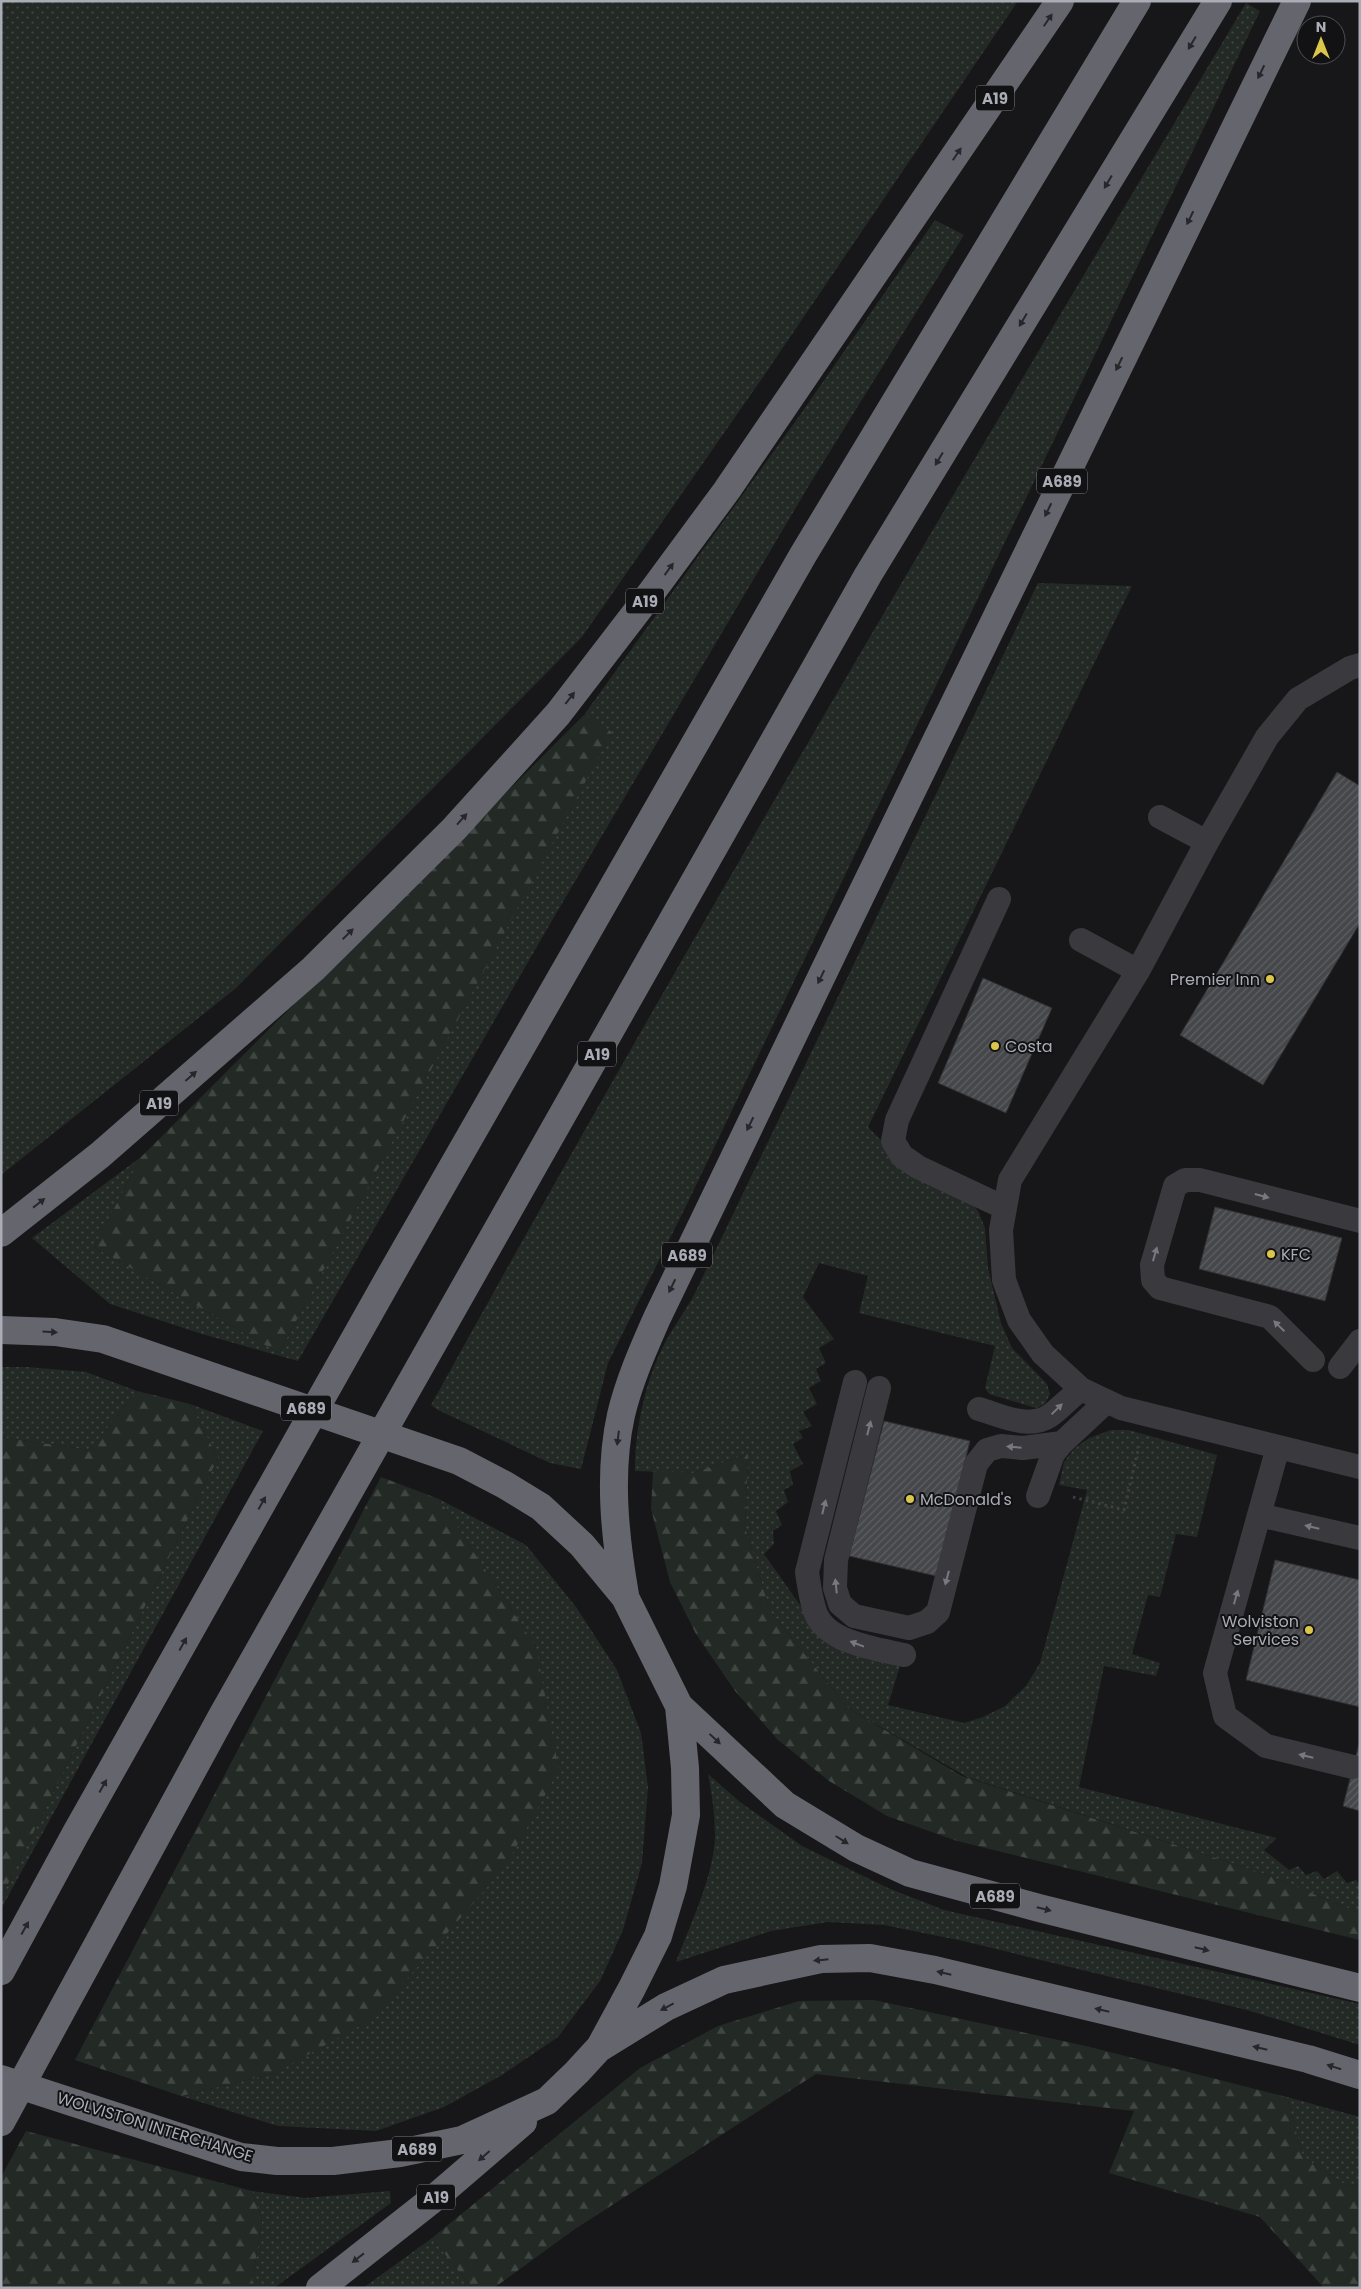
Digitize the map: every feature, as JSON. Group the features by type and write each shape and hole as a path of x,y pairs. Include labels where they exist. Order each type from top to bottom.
{"highway":[{"name":"A19","path":"1,1233 100,1155 313,969 454,829 558,714 652,593 727,490 1060,1"},
{"path":"1,1971 81,1825 394,1269 798,564 1137,1"},
{"name":"A19","path":"1,2122 222,1716 868,575 1218,1"},
{"name":"A689","path":"625,1597 617,1545 616,1460 621,1416 636,1366 657,1318 837,942 1282,28 1297,1"},
{"name":"WOLVISTON INTERCHANGE","path":"1,1330 55,1332 103,1339 458,1461 506,1485 541,1507 582,1545 625,1597 657,1657 679,1706 685,1768 686,1815 673,1886 658,1936 600,2047 547,2101 462,2140 400,2153 343,2160 276,2161 241,2157 1,2079"},
{"name":"A689","path":"679,1706 785,1805 856,1848 910,1873 1039,1908 1360,1988"},
{"name":"A689","path":"600,2047 666,2007 724,1980 779,1966 821,1959 870,1958 935,1970 1308,2059 1360,2075"},
{"name":"A19","path":"320,2288 438,2195 547,2101"}],"lane":[{"path":"1360,665 1350,668 1298,699 1267,737 1207,842 1138,971 1010,1180 1001,1230 1004,1280 1019,1320 1043,1354 1081,1389 1106,1402 1146,1414 1360,1467"},
{"path":"1160,817 1207,842"},
{"path":"999,899 896,1120 893,1141 902,1156 918,1167 1005,1208"},
{"path":"1081,940 1138,971"},
{"path":"1313,1360 1270,1317 1160,1288 1153,1280 1152,1265 1175,1186 1185,1180 1200,1180 1360,1221"},
{"path":"1340,1367 1360,1341"},
{"path":"855,1382 807,1572 811,1598 817,1616 833,1634 861,1646 904,1655"},
{"path":"879,1388 836,1560 835,1588 840,1604 854,1616 909,1628 927,1622 938,1612 976,1464 986,1450 1001,1446 1023,1448 1062,1443"},
{"path":"979,1409 1017,1421 1034,1422 1050,1415 1081,1389"},
{"path":"1040,1492 1053,1454 1062,1443 1106,1402"},
{"path":"1278,1447 1215,1673 1225,1716 1266,1746 1353,1767"},
{"path":"1259,1515 1360,1538"}],"path":[{"path":"1040,1492 1124,1510 1146,1414"}],"green space":[{"path":"1,1 1018,1 763,377 582,637 235,989 1,1175"},
{"path":"1246,3 1260,11 687,1204 608,1363 581,1469 550,1463 438,1410 431,1405 731,876 1038,351"},
{"path":"935,220 964,235 811,482 554,917 298,1361 202,1334 110,1304 32,1238 141,1157 94,1247 279,1353 611,732 584,715 800,415"},
{"path":"1038,583 1132,586 868,1127 914,1174 970,1199 979,1213 985,1228 988,1268 1001,1323 1012,1348 1047,1384 1050,1394 1045,1404 1036,1408 989,1394 985,1388 995,1346 859,1313 868,1276 819,1263 803,1297 834,1339 819,1348 826,1363 816,1369 821,1381 809,1388 817,1404 803,1412 812,1426 799,1431 803,1438 793,1444 803,1464 790,1471 793,1485 784,1490 788,1502 776,1511 782,1525 773,1531 774,1544 764,1554 822,1636 846,1653 900,1666 888,1705 964,1723 983,1717 1005,1706 1026,1686 1040,1663 1087,1490 1059,1485 1064,1462 1074,1449 1089,1438 1111,1430 1129,1430 1217,1455 1197,1537 1176,1534 1160,1597 1148,1595 1132,1654 1160,1663 1156,1676 1104,1666 1079,1787 1277,1838 1264,1850 1289,1870 1298,1866 1306,1875 1317,1871 1324,1879 1337,1871 1347,1883 1356,1880 1360,1885 1360,1913 1262,1873 967,1777 848,1708 770,1611 745,1527 748,1454 693,1473 635,1471 637,1437 643,1403 653,1369 670,1334 692,1299"},
{"path":"584,715 612,732 279,1353 94,1247 141,1157"},
{"path":"1,1367 27,1367 86,1372 137,1391 90,1450 1,1437"},
{"path":"137,1391 190,1404 218,1458 1,1898 1,1437 90,1450"},
{"path":"190,1404 263,1431 1,1909 1,1898 218,1458"},
{"path":"748,1454 745,1527 770,1611 848,1708 962,1776 1262,1873 1360,1913 1360,1940 957,1841 887,1816 829,1781 778,1740 735,1691 696,1634 670,1582 651,1509 653,1471 693,1473"},
{"path":"381,1477 439,1499 536,1647 559,1770 505,1867 372,2019 275,2073 181,2096 75,2060"},
{"path":"439,1499 526,1545 576,1607 617,1670 641,1733 648,1787 642,1863 623,1930 600,1981 558,2037 502,2075 444,2107 376,2131 278,2126 181,2096 275,2073 536,1647"},
{"path":"708,1774 740,1802 802,1846 888,1888 944,1910 1360,2004 1360,2045 1247,2010 963,1941 884,1925 828,1922 771,1931 676,1962 712,1862 715,1840"},
{"path":"874,2000 1086,2046 1287,2097 1303,2157 1347,2186 1360,2185 1360,2288 1324,2288 1260,2217 1109,2173 1134,2111 816,2074 575,2229 494,2288 472,2288 432,2238 640,2068 718,2026 799,2001"},
{"path":"1287,2097 1360,2117 1360,2185 1347,2186 1303,2157"},
{"path":"26,2131 252,2191 262,2220 251,2288 1,2288 1,2177"},
{"path":"252,2191 305,2198 390,2191 391,2203 274,2288 251,2288 262,2220"},
{"path":"432,2238 472,2288 363,2288"}],"building":[{"name":"Premier Inn","path":"1337,772 1360,786 1360,923 1263,1085 1180,1035"},
{"name":"Costa","path":"983,978 1052,1008 1006,1113 938,1083"},
{"name":"KFC","path":"1215,1207 1342,1238 1325,1301 1199,1269"},
{"name":"McDonald's","path":"884,1421 970,1441 936,1576 849,1556"},
{"name":"Wolviston Services","path":"1275,1560 1360,1580 1360,1707 1246,1680"},
{"path":"1360,1740 1360,1811 1343,1806"}],"place":[{"name":"Premier Inn","path":"1270,979"},
{"name":"Costa","path":"995,1046"},
{"name":"KFC","path":"1271,1254"},
{"name":"McDonald's","path":"910,1499"},
{"name":"Wolviston Services","path":"1309,1630"}]}
